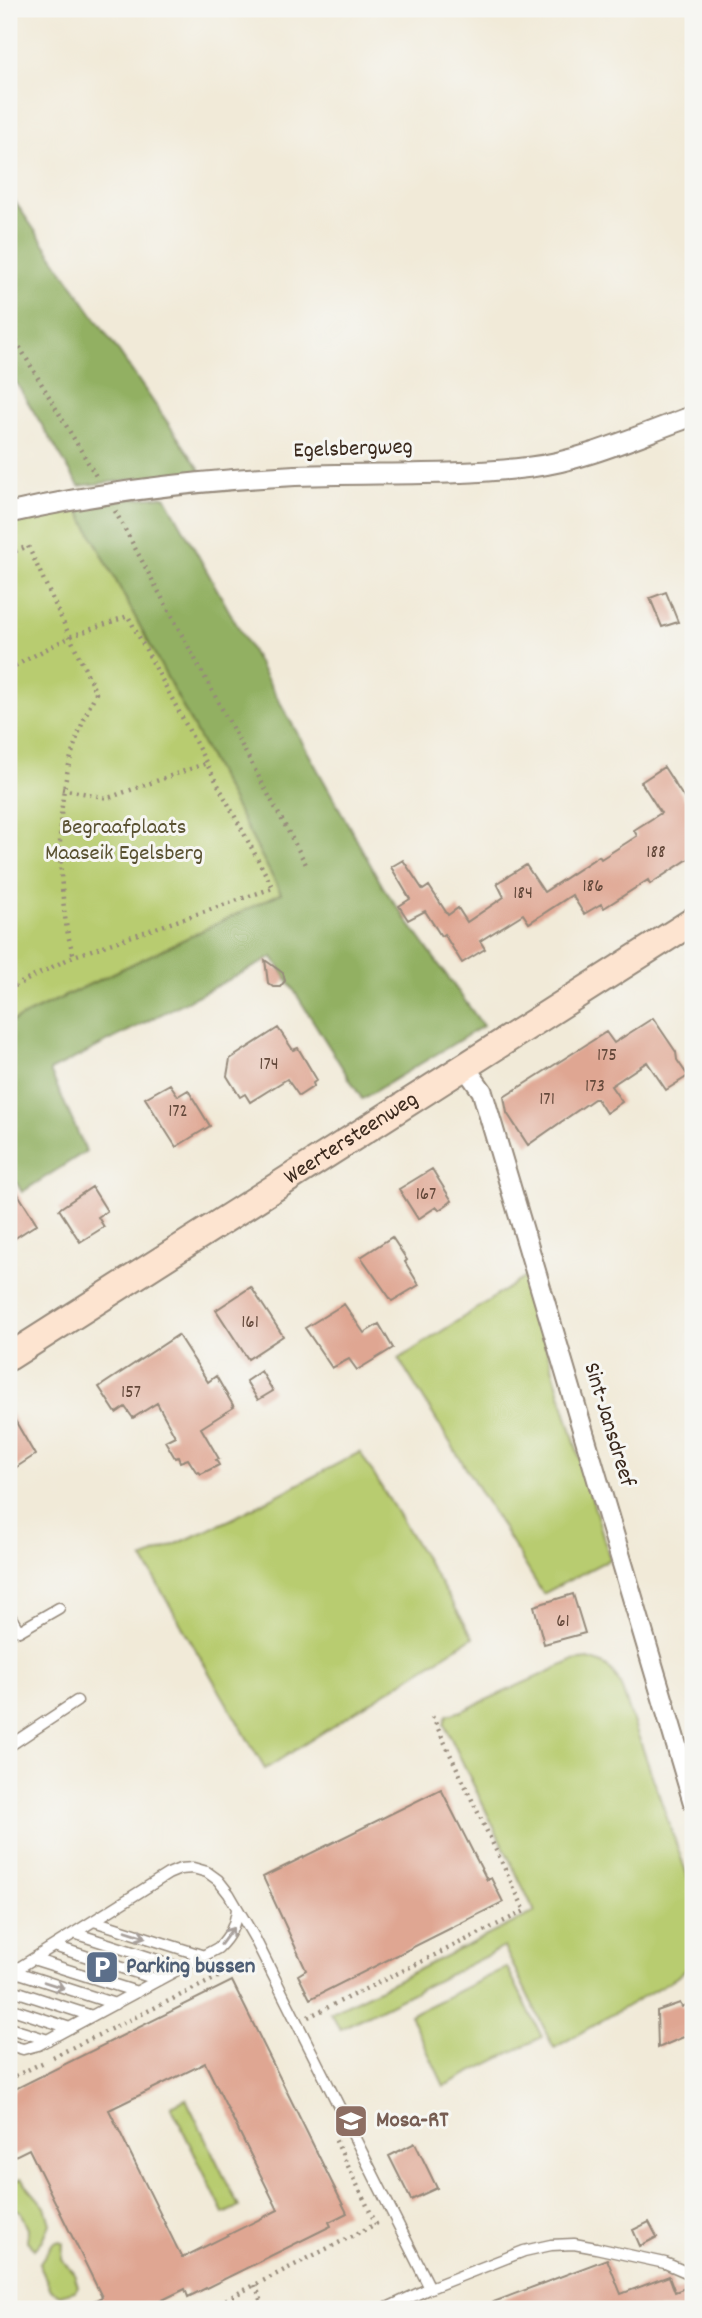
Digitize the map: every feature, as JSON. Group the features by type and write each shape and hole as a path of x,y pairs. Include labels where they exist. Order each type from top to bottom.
{"main road":[{"name":"Weertersteenweg","path":"9,1357 693,921"}],"street":[{"name":"Egelsbergweg","path":"9,513 144,487 286,476 531,467 565,460 693,416"},
{"name":"Sint-Jansdreef","path":"465,1067 482,1091 693,1801"}],"lane":[{"path":"9,1614 19,1631 59,1608"},
{"path":"9,1746 77,1701"},
{"path":"11,1973 168,1874 193,1868 207,1872 218,1880 254,1937 430,2288"},
{"path":"9,2045 23,2049 48,2040 218,1948 229,1937 235,1924 237,1908"},
{"path":"94,1920 204,1956"},
{"path":"74,1933 182,1968"},
{"path":"54,1946 159,1980"},
{"path":"33,1959 137,1992"},
{"path":"11,1973 115,2004"},
{"path":"9,1989 92,2016"},
{"path":"9,2008 70,2028"},
{"path":"9,2028 48,2040"},
{"path":"385,2309 524,2251 551,2245 574,2244 596,2248 665,2263 693,2275"}],"path":[{"path":"9,329 106,493 308,868"},
{"path":"9,554 28,546 96,693 80,725 62,789 58,846 65,932 74,956"},
{"path":"9,669 69,637 128,616 273,888 74,956 9,989"},
{"path":"62,789 108,798 207,763"},
{"path":"315,2014 525,1910 431,1714"},
{"path":"9,2079 248,1961 254,1972"},
{"path":"207,2309 376,2224 330,2128"},
{"path":"255,2285 265,2309"}],"green space":[{"path":"9,193 201,471 79,486 9,371"},
{"path":"165,496 383,887 483,1026 362,1099 273,957 50,1071 86,1151 22,1192 9,1170 9,1023 281,893 75,503"},
{"name":"Begraafplaats Maaseik Egelsberg","path":"75,503 281,893 9,1023 9,519"},
{"path":"525,1277 610,1559 543,1594 399,1359"},
{"path":"360,1452 473,1637 265,1769 143,1559 232,1519"},
{"path":"588,1659 607,1667 620,1684 693,1892 693,1962 677,1977 554,2048 504,1947 340,2029 330,2013 535,1912 444,1724 447,1715 462,1711 572,1661"},
{"path":"507,1967 542,2037 444,2086 410,2015"},
{"path":"186,2099 239,2207 224,2214 171,2106"},
{"path":"21,2179 45,2207 50,2224 43,2240 35,2249 27,2241 28,2229 20,2211 9,2207 9,2184"},
{"path":"53,2243 63,2243 62,2260 74,2273 78,2286 75,2291 60,2295 51,2290 39,2264"}],"building":[{"path":"666,592 678,622 662,627 650,598"},
{"path":"664,767 686,801 693,796 693,856 650,884 648,880 604,908 601,904 584,914 572,895 529,923 523,914 480,941 485,949 462,963 444,934 441,936 425,911 408,920 399,906 410,899 391,867 403,860 423,890 429,886 448,915 458,908 467,922 504,897 497,883 526,865 544,892 599,856 601,859 637,836 634,830 661,813 641,782"},
{"path":"265,960 283,973 285,981 280,987 273,987 268,983"},
{"path":"653,1018 676,1052 677,1060 688,1076 666,1090 647,1062 611,1086 622,1102 606,1113 597,1099 594,1099 528,1145 507,1113 504,1097 606,1032 614,1043"},
{"path":"278,1028 293,1050 298,1048 317,1080 313,1083 314,1086 299,1096 287,1079 250,1102 245,1094 240,1097 227,1076 230,1059"},
{"path":"170,1084 178,1096 188,1090 210,1126 176,1147 145,1098"},
{"path":"432,1169 452,1201 439,1210 436,1207 418,1219 399,1189"},
{"path":"9,1180 37,1224 9,1242"},
{"path":"92,1187 107,1211 98,1217 104,1227 80,1242 59,1209"},
{"path":"392,1237 419,1285 392,1301 361,1257"},
{"path":"251,1287 283,1336 248,1359 216,1310"},
{"path":"344,1304 364,1333 379,1324 393,1348 357,1370 349,1359 332,1368 305,1328"},
{"path":"178,1335 208,1382 216,1376 234,1407 201,1428 219,1459 216,1460 219,1465 201,1474 197,1473 188,1459 180,1462 178,1457 175,1458 165,1441 175,1436 157,1403 133,1418 125,1407 116,1413 99,1387"},
{"path":"261,1371 273,1391 258,1400 246,1381"},
{"path":"9,1410 35,1455 9,1472"},
{"path":"573,1594 585,1633 544,1644 534,1606"},
{"path":"441,1789 487,1880 491,1878 503,1902 310,1999 298,1975 306,1970 263,1877"},
{"path":"232,1981 347,2213 329,2222 331,2226 188,2297 185,2289 152,2305 154,2309 77,2309 102,2297 29,2149 9,2159 9,2092","holes":["205,2063 278,2210 182,2258 109,2110"]},
{"path":"693,2002 693,2033 658,2048 657,2011 680,2003 682,2007"},
{"path":"415,2143 437,2188 411,2200 389,2156"},
{"path":"649,2222 657,2237 640,2246 633,2230"},
{"path":"607,2259 621,2294 669,2276 675,2292 693,2285 693,2309 475,2309"}],"place":[{"name":"Parking bussen","path":"102,1967"},
{"name":"Mosa-RT","path":"351,2121"}]}
